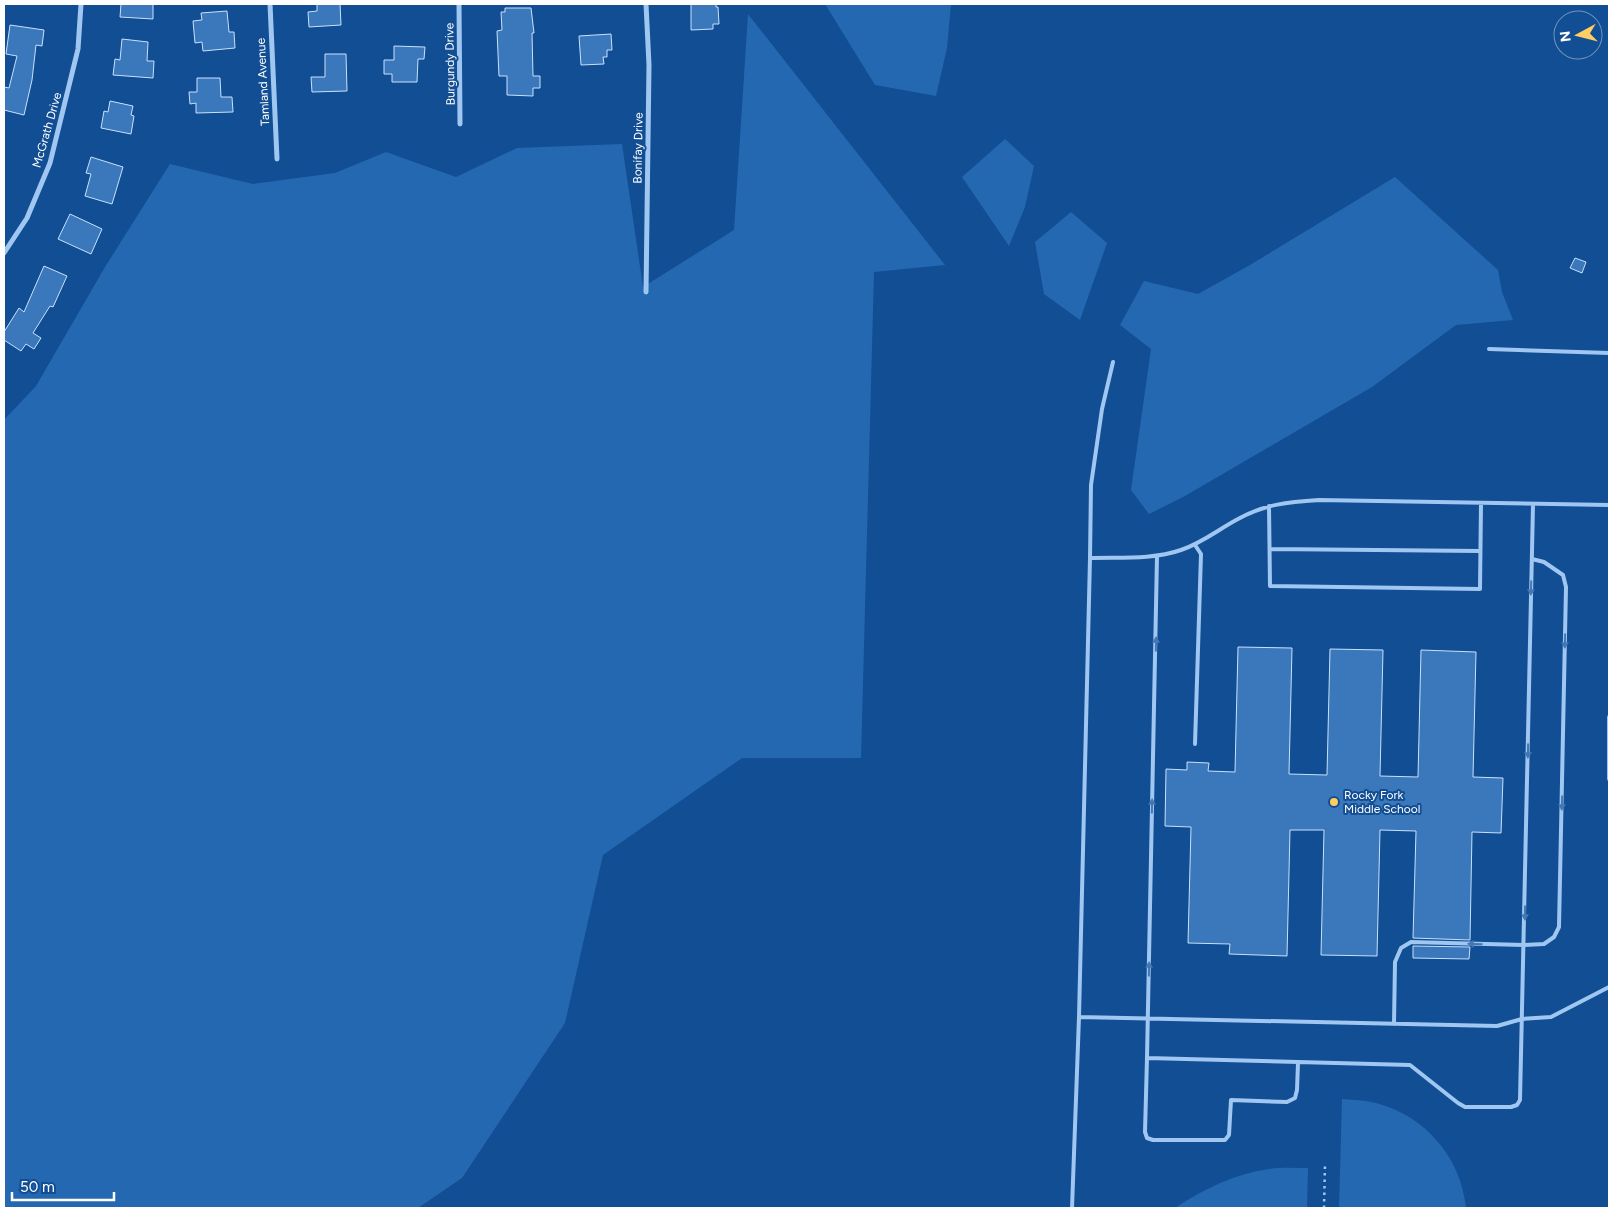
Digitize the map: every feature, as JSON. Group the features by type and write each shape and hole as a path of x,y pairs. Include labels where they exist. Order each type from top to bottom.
{"street":[{"name":"McGrath Drive","path":"4,253 27,218 50,163 78,49 81,4"},
{"name":"Tamland Avenue","path":"270,4 277,159"},
{"name":"Burgundy Drive","path":"459,4 460,124"},
{"name":"Bonifay Drive","path":"646,4 649,65 646,292"}],"lane":[{"path":"1489,349 1609,353"},
{"path":"1072,1208 1079,1017 1091,485 1102,409 1113,362"},
{"path":"1090,558 1138,558 1166,554 1195,545 1238,519 1257,510 1282,502 1319,500 1609,505"},
{"path":"1269,506 1270,586 1480,589 1481,503"},
{"path":"1147,1058 1410,1065 1465,1107 1511,1107 1517,1105 1520,1100 1533,504"},
{"path":"1195,545 1200,554 1195,744"},
{"path":"1271,549 1480,551"},
{"path":"1157,556 1145,1132 1147,1138 1153,1140 1225,1140 1229,1135 1231,1100 1287,1102 1295,1098 1298,1063"},
{"path":"1394,1024 1395,962 1402,948 1411,942 1544,944 1554,937 1559,927 1566,587 1563,575 1544,562 1532,559"},
{"path":"1609,717 1609,779"},
{"path":"1079,1017 1497,1026 1522,1019 1551,1016 1609,987"}],"path":[{"path":"1324,1208 1325,1164"}],"shaded area":[{"path":"825,4 951,4 947,48 936,96 875,85"},
{"path":"748,14 945,265 874,272 861,758 742,758 603,855 565,1023 462,1178 418,1208 4,1208 4,420 36,386 105,267 170,164 253,184 335,173 386,152 456,177 517,148 622,144 643,287 734,230"},
{"path":"1005,139 1034,166 1025,207 1009,246 962,177"},
{"path":"1395,177 1498,270 1502,292 1513,320 1456,325 1372,387 1185,496 1149,514 1131,490 1151,349 1120,325 1144,281 1198,294 1250,265"},
{"path":"1071,212 1107,243 1080,320 1044,294 1035,242"},
{"path":"1342,1099 1372,1102 1394,1109 1425,1129 1449,1156 1463,1190 1466,1208 1339,1208"},
{"path":"1274,1168 1308,1168 1307,1208 1175,1208 1208,1189 1256,1171"}],"building":[{"path":"121,4 153,4 153,19 120,17"},
{"path":"317,4 340,4 341,25 309,27 308,12 317,11"},
{"path":"691,4 716,4 716,7 718,7 719,24 713,24 713,29 691,30"},
{"path":"505,8 531,8 534,33 532,33 533,76 540,76 540,88 533,88 533,96 507,95 507,76 499,76 497,31 502,30 501,12 505,12"},
{"path":"227,11 229,32 234,32 235,48 203,51 202,42 195,43 193,21 202,20 201,13"},
{"path":"10,25 44,30 42,46 36,45 32,80 24,115 4,110 4,87 9,88 17,56 6,54"},
{"path":"611,34 612,50 607,50 607,57 603,57 604,64 581,65 579,36"},
{"path":"122,39 148,42 147,61 154,61 153,78 113,75 115,59 120,60"},
{"path":"394,46 425,47 424,59 418,59 417,82 392,82 392,74 384,74 384,60 394,60"},
{"path":"325,54 346,54 347,91 312,92 311,77 325,77"},
{"path":"197,78 220,78 221,97 232,97 233,112 196,113 196,103 190,104 189,92 197,92"},
{"path":"110,101 133,106 131,115 134,116 131,134 101,128 104,111 108,112"},
{"path":"91,157 123,167 112,204 85,196 91,174 86,173"},
{"path":"70,214 102,229 91,254 58,239"},
{"path":"1575,258 1586,262 1582,273 1570,268"},
{"path":"44,266 67,276 53,307 50,306 33,333 41,338 34,349 26,344 21,351 4,340 4,332 19,308 24,312"},
{"name":"Rocky Fork Middle School","path":"1238,647 1292,648 1289,774 1327,775 1330,649 1383,650 1380,776 1418,777 1421,650 1476,652 1473,777 1503,778 1501,833 1472,832 1470,940 1413,938 1416,831 1380,830 1377,956 1321,955 1324,830 1290,830 1287,956 1229,954 1230,944 1188,943 1191,827 1165,826 1166,769 1187,770 1187,762 1209,763 1208,771 1235,772"},
{"path":"1413,946 1470,947 1469,959 1413,958"}],"place":[{"name":"Rocky Fork Middle School","path":"1334,802"}]}
